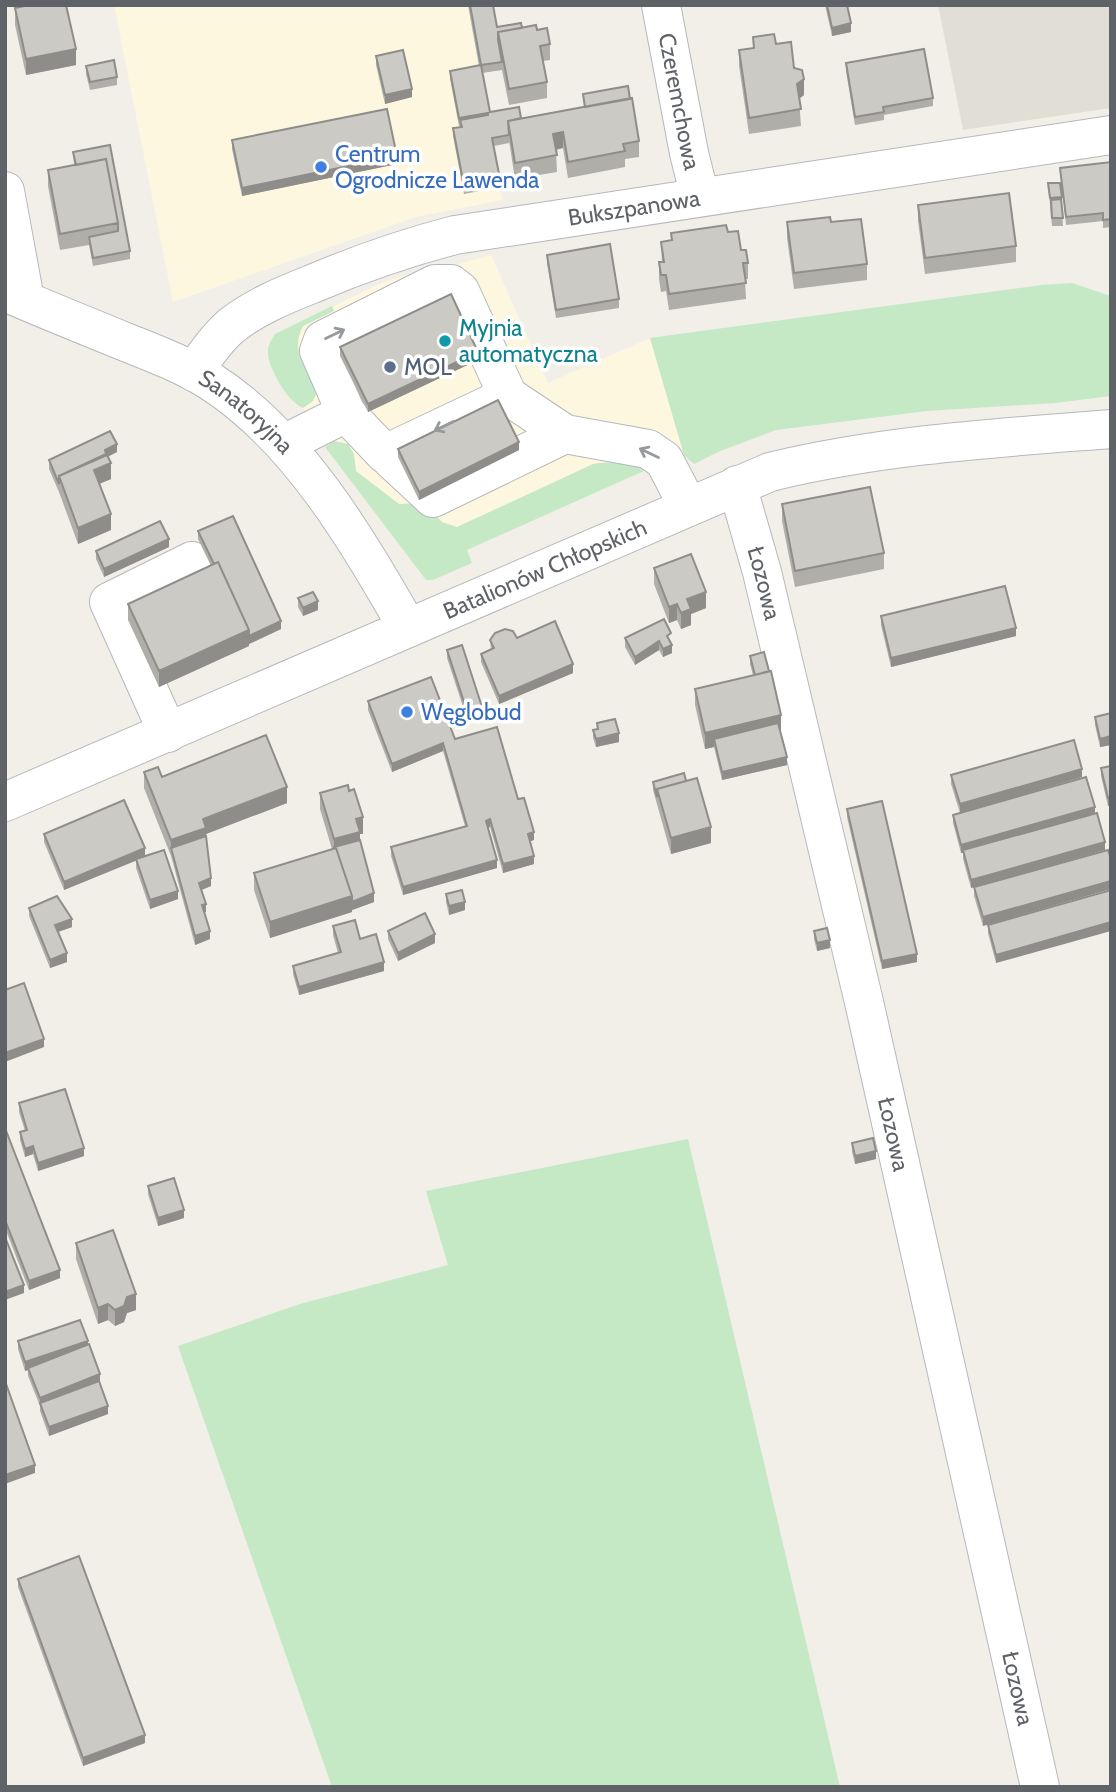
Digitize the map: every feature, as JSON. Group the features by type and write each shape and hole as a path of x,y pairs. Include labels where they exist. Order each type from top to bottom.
{"street":[{"name":"Czeremchowa","path":"661,5 689,153 701,198"},
{"name":"Bukszpanowa","path":"194,372 214,342 259,308 344,270 406,248 455,235 1111,135"},
{"path":"5,191 15,296"},
{"path":"565,434 433,498 346,413 319,351 323,340 435,284 451,284 460,291 508,396 565,434 648,449 664,460 688,506"},
{"name":"Sanatoryjna","path":"15,296 194,372 237,400 284,444 367,557 408,628"},
{"path":"385,454 508,396"},
{"path":"284,444 346,413"},
{"name":"Batalionów Chłopskich","path":"5,802 770,472 815,461 898,448 1111,429"},
{"name":"Łozowa","path":"737,485 762,572 864,1002 1040,1787"},
{"path":"168,733 108,602 192,561"}],"shaded area":[{"name":"Centrum Ogrodnicze Lawenda","path":"114,5 468,5 502,200 416,217 173,302"},
{"path":"938,5 1111,5 1111,108 963,130"},
{"path":"491,255 548,383 650,338 684,455 467,550 472,563 433,580 426,580 325,447 328,443 304,409 297,406 278,381 267,352 275,334 382,283 434,266 447,267"}],"green space":[{"path":"1072,283 1111,296 1111,396 1055,403 927,411 776,430 694,464 684,455 650,338 1042,285"},
{"path":"332,306 334,311 303,326 299,336 299,353 316,394 313,401 303,408 292,400 276,377 269,361 269,346 275,334"},
{"path":"334,441 348,444 354,454 356,471 399,504 424,503 442,522 457,527 593,464 620,462 646,470 467,550 472,563 433,580 426,580 325,447"},
{"path":"688,1139 840,1787 332,1787 178,1346 300,1304 448,1265 426,1191"}],"building":[{"path":"29,5 66,5 76,49 26,59 15,8"},
{"path":"470,5 493,5 497,27 521,23 522,28 498,32 502,62 481,65"},
{"path":"827,5 847,5 851,23 832,28"},
{"path":"536,25 537,30 547,28 550,44 540,46 547,82 509,89 498,32"},
{"path":"774,34 776,44 791,42 794,68 802,70 804,79 797,84 801,109 749,118 739,50 754,48 753,37"},
{"path":"924,49 933,98 883,107 884,112 855,117 846,63"},
{"path":"403,50 412,89 385,95 376,56"},
{"path":"114,60 117,77 90,82 86,66"},
{"path":"481,65 490,112 519,107 521,118 508,121 509,135 492,138 500,179 464,186 453,128 462,127 460,120 488,113 459,118 450,71"},
{"path":"628,86 630,99 585,107 583,94"},
{"path":"632,98 639,141 623,144 625,151 568,162 563,132 553,134 557,155 515,163 508,121"},
{"path":"387,109 397,156 242,188 232,140"},
{"path":"110,145 130,251 93,258 89,237 118,231 106,159 76,165 73,152"},
{"path":"106,159 118,223 60,234 48,170"},
{"path":"1111,162 1111,219 1103,220 1103,213 1066,217 1060,168"},
{"path":"1048,183 1060,183 1062,197 1050,198"},
{"path":"1009,193 1016,246 925,258 918,205"},
{"path":"1061,199 1063,218 1052,218 1051,200"},
{"path":"830,217 831,222 861,219 867,264 794,273 787,222"},
{"path":"726,225 728,232 738,231 741,250 746,250 748,263 743,263 746,283 669,294 666,275 661,275 659,262 664,262 661,242 672,240 671,233"},
{"path":"610,244 619,299 556,310 547,255"},
{"path":"451,294 478,352 368,404 340,347"},
{"path":"498,400 519,442 419,492 398,449"},
{"path":"110,431 117,444 105,450 106,454 59,476 59,484 49,460"},
{"path":"107,455 111,463 94,470 111,514 78,528 59,476"},
{"path":"870,487 884,553 795,571 782,504"},
{"path":"233,516 281,621 249,636 249,630 218,562 214,564 198,531"},
{"path":"160,521 169,539 104,569 96,551"},
{"path":"691,554 706,592 687,599 691,609 681,613 677,604 669,607 654,568"},
{"path":"218,562 249,630 159,671 128,604"},
{"path":"1005,586 1016,628 891,658 881,616"},
{"path":"313,592 318,601 303,608 298,598"},
{"path":"664,619 671,633 667,636 672,645 663,649 659,641 635,657 625,638"},
{"path":"555,621 573,664 499,696 481,654 494,648 490,640 495,633 505,629 513,631 517,638"},
{"path":"462,645 482,707 467,711 447,650"},
{"path":"764,652 769,671 755,675 750,656"},
{"path":"771,671 781,715 705,733 695,689"},
{"path":"431,677 455,739 497,727 518,799 524,798 534,832 528,834 534,856 503,864 490,819 486,821 497,860 403,887 391,847 467,826 443,743 392,764 368,701"},
{"path":"1111,713 1111,736 1100,739 1095,717"},
{"path":"615,719 619,733 596,739 593,730 598,729 597,723"},
{"path":"778,723 787,757 722,772 714,739"},
{"path":"266,735 287,787 203,819 206,828 171,840 144,772 158,767 162,777"},
{"path":"1074,740 1082,769 960,804 951,775"},
{"path":"1111,766 1111,797 1108,798 1101,768"},
{"path":"684,773 686,781 657,789 657,797 653,782"},
{"path":"1086,777 1095,807 961,845 953,815"},
{"path":"697,778 711,827 671,838 657,789"},
{"path":"348,785 349,791 354,789 363,817 356,819 360,832 334,839 320,793"},
{"path":"124,800 145,848 64,882 44,834"},
{"path":"882,801 917,954 882,961 847,809"},
{"path":"1097,813 1105,842 971,880 963,850"},
{"path":"206,836 211,878 199,883 206,904 202,905 210,931 195,936 171,848"},
{"path":"360,840 374,893 352,902 334,847"},
{"path":"336,848 352,896 270,922 254,873"},
{"path":"164,850 178,891 150,900 136,859"},
{"path":"1108,850 1111,859 1111,881 983,917 974,887"},
{"path":"462,890 465,902 449,906 446,894"},
{"path":"1111,890 1111,922 996,955 988,925"},
{"path":"57,896 72,919 55,925 67,953 50,960 29,908"},
{"path":"425,913 435,934 398,953 388,931"},
{"path":"355,920 360,939 376,934 384,962 299,987 293,966 341,952 333,926"},
{"path":"827,928 830,940 817,943 814,931"},
{"path":"24,983 44,1039 5,1053 5,990"},
{"path":"65,1089 84,1148 38,1163 33,1146 25,1149 20,1132 27,1130 19,1103"},
{"path":"5,1128 60,1270 29,1281 5,1220"},
{"path":"873,1138 876,1151 855,1156 852,1143"},
{"path":"174,1178 184,1210 158,1218 148,1186"},
{"path":"113,1230 136,1294 127,1297 124,1306 115,1310 108,1304 98,1308 76,1243"},
{"path":"5,1237 24,1285 5,1292"},
{"path":"80,1320 88,1341 25,1362 18,1341"},
{"path":"89,1344 100,1374 40,1398 28,1368"},
{"path":"5,1381 35,1465 5,1475"},
{"path":"99,1381 108,1406 49,1427 40,1403"},
{"path":"79,1556 145,1735 83,1758 18,1579"}],"place":[{"name":"Centrum Ogrodnicze Lawenda","path":"321,167"},
{"name":"Myjnia automatyczna","path":"445,341"},
{"name":"MOL","path":"390,367"},
{"name":"Węglobud","path":"407,712"}]}
